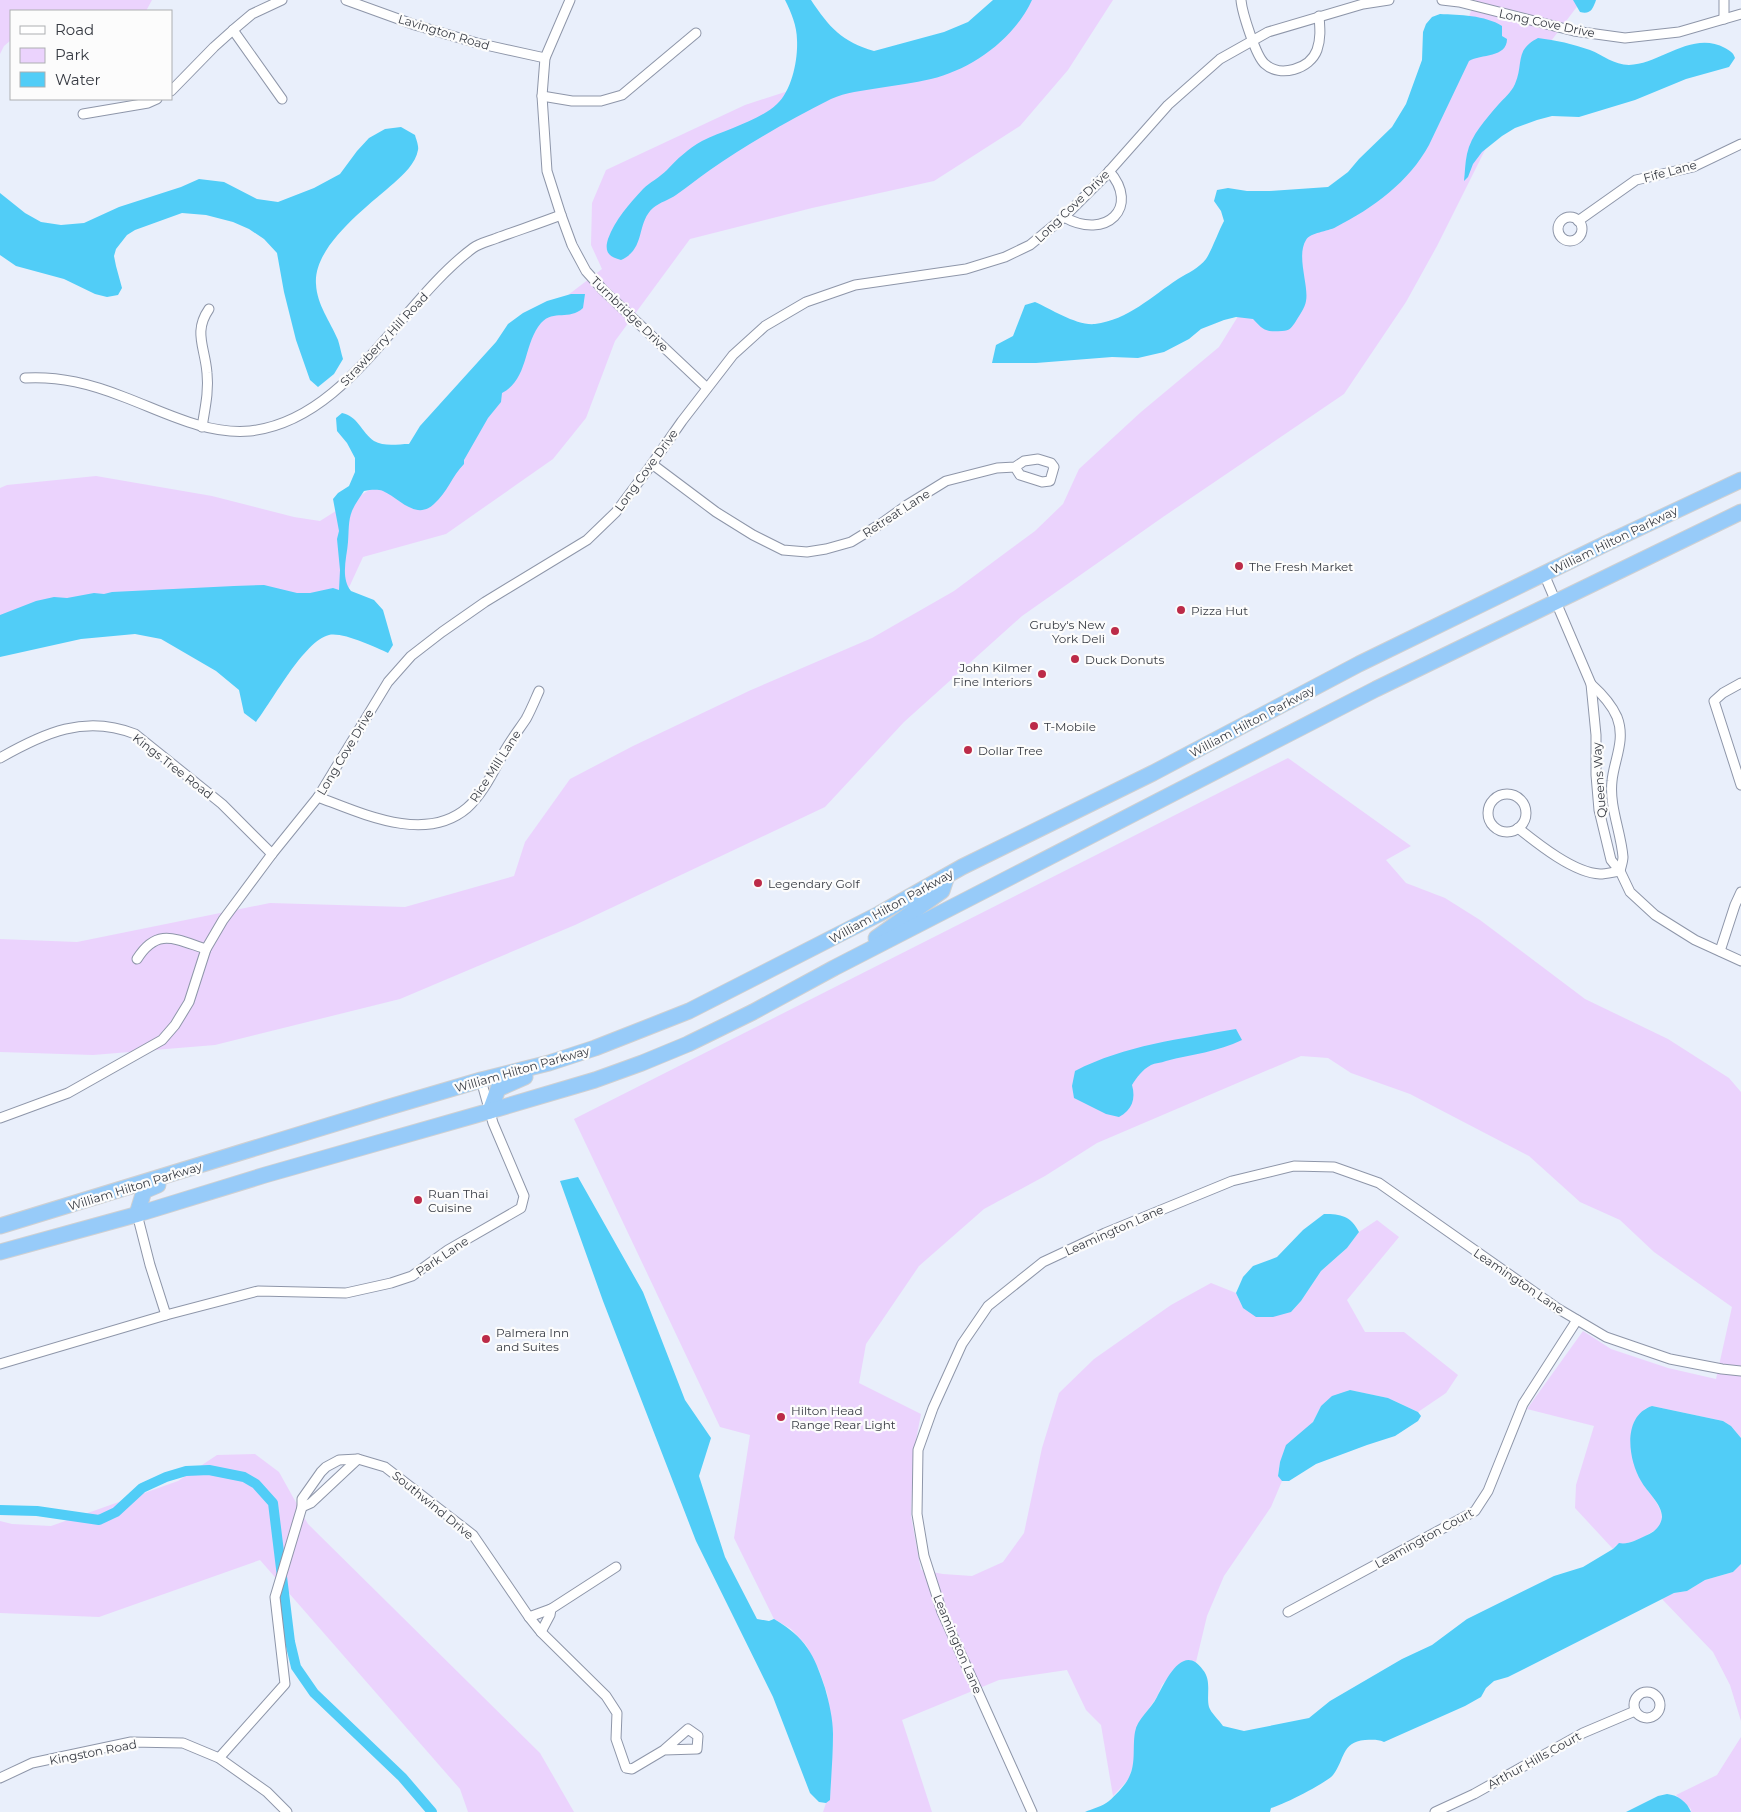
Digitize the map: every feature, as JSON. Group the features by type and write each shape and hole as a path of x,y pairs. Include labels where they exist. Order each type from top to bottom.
{"highway":[{"name":"William Hilton Parkway","path":"0,1226 481,1080 549,1063 596,1048 689,1011 879,914 971,862 1153,773 1359,664 1741,480"},
{"name":"William Hilton Parkway","path":"0,1252 137,1214 265,1174 594,1080 688,1044 1376,689 1741,512"},
{"path":"834,968 942,891 947,876"},
{"path":"490,1111 498,1088 596,1048"},
{"path":"137,1214 144,1191 213,1162"}],"street":[{"path":"172,90 214,46 252,14 282,0"},
{"name":"Lavington Road","path":"346,0 415,25 544,58"},
{"name":"Turnbridge Drive","path":"570,0 544,58 542,96 547,171 561,215 572,245 586,271 603,290 707,388"},
{"path":"1241,0 1242,10 1257,52 1264,64 1274,70 1287,71 1300,68 1312,59 1317,51 1321,33 1319,16"},
{"name":"Long Cove Drive","path":"0,1118 68,1093 162,1040 189,1002 197,972 206,949 223,920 272,854 318,797 388,682 411,656 486,602 587,540 616,512 733,355 765,326 806,302 855,285 966,269 1005,257 1030,245 1064,216 1109,171 1168,106 1220,59 1268,32 1363,4 1389,0"},
{"name":"Long Cove Drive","path":"1442,0 1459,2 1574,31 1625,38 1679,32 1740,16"},
{"path":"1724,0 1724,19"},
{"path":"233,30 282,99"},
{"path":"542,96 572,101 601,101 622,95 696,32"},
{"path":"83,114 148,103 155,100"},
{"name":"Fife Lane","path":"1578,221 1636,180 1692,167 1741,144"},
{"path":"1064,216 1074,222 1088,226 1101,225 1114,218 1121,203 1121,191 1118,181 1109,171"},
{"name":"Strawberry Hill Road","path":"25,378 63,379 88,385 202,427 225,431 250,431 280,425 311,410 341,387 449,268 475,246 561,215"},
{"path":"202,427 208,388 200,331 202,319 208,309"},
{"name":"Retreat Lane","path":"652,464 716,512 753,535 783,550 807,552 826,550 851,542 882,523 906,505 946,482 997,468 1015,467"},
{"name":"Queens Way","path":"1544,574 1591,684 1596,735 1596,775 1599,810 1611,860 1620,872 1630,892 1655,916 1695,940 1741,961"},
{"path":"1741,683 1723,693 1714,701 1741,786"},
{"name":"Queens Way","path":"1591,684 1604,695 1617,718 1620,735 1619,753 1612,781 1615,821 1624,858 1620,872"},
{"name":"Rice Mill Lane","path":"318,797 379,820 407,825 428,824 449,818 467,808 478,795 508,744 527,718 539,691"},
{"name":"Kings Tree Road","path":"0,758 47,734 68,727 102,726 123,729 135,734 222,804 272,854"},
{"path":"1510,794 1518,797 1523,802 1526,808 1526,816 1518,828 1504,831 1492,823 1488,817 1488,809 1496,797 1510,794"},
{"path":"1518,828 1551,853 1574,866 1599,874 1620,872"},
{"path":"1720,951 1741,892"},
{"path":"137,959 144,947 154,940 167,938 206,949"},
{"name":"Park Lane","path":"0,1364 166,1315 258,1291 346,1293 391,1283 412,1276 454,1246 521,1208 524,1196 490,1111 481,1080"},
{"name":"Leamington Lane","path":"1032,1812 942,1612 924,1556 917,1514 918,1450 933,1408 962,1344 988,1306 1043,1262 1105,1233 1232,1181 1294,1166 1334,1167 1379,1183 1549,1302 1606,1337 1670,1359 1741,1371"},
{"path":"137,1214 150,1265 166,1315"},
{"name":"Leamington Court","path":"1288,1612 1475,1510 1488,1491 1523,1404 1577,1320"},
{"path":"302,1507 310,1503 358,1459"},
{"name":"Southwind Drive","path":"219,1758 285,1684 275,1597 302,1507 302,1499 326,1467 339,1460 358,1459 385,1467 473,1535 541,1632 606,1696 617,1713 616,1739 626,1768 632,1769 664,1750"},
{"path":"529,1617 551,1609 616,1567"},
{"path":"541,1632 551,1609"},
{"name":"Arthur Hills Court","path":"1435,1812 1474,1794 1583,1733 1635,1710"},
{"name":"Kingston Road","path":"0,1778 32,1763 131,1742 183,1743 219,1758 267,1792 287,1812"}],"green space":[{"path":"0,0 152,0 147,10 10,10 10,41 4,46 0,54"},
{"path":"1011,0 1113,0 1068,70 1020,126 934,181 812,208 690,239 615,341 586,418 553,459 446,534 363,557 340,607 0,638 0,488 7,485 96,476 212,496 294,517 320,521 396,473 521,331 602,269 591,245 592,203 606,170 745,105 859,68 956,55"},
{"path":"1476,0 1582,0 1542,53 1500,120 1437,246 1406,302 1344,394 1022,616 904,722 825,807 575,925 400,999 215,1045 93,1055 0,1052 0,939 77,942 270,903 405,907 514,876 525,842 570,779 633,746 751,690 872,638 954,591 1035,531 1063,504 1079,469 1141,412 1219,347 1258,284 1339,204 1441,80"},
{"path":"1288,758 1411,846 1386,860 1406,883 1445,898 1480,920 1585,999 1668,1039 1729,1078 1741,1092 1741,1438 1731,1426 1723,1421 1652,1406 1645,1409 1633,1424 1635,1465 1639,1477 1656,1502 1662,1518 1660,1525 1652,1532 1635,1541 1616,1545 1613,1549 1575,1508 1576,1485 1594,1426 1527,1409 1583,1331 1611,1349 1668,1368 1716,1379 1732,1307 1654,1252 1620,1220 1580,1202 1529,1156 1410,1094 1351,1073 1328,1058 1301,1056 1097,1143 1045,1176 984,1209 919,1266 866,1344 859,1383 921,1414 913,1456 911,1516 921,1570 972,1576 1003,1562 1024,1533 1042,1448 1059,1393 1094,1359 1171,1305 1211,1283 1236,1293 1243,1308 1291,1312 1301,1301 1321,1271 1347,1248 1359,1232 1377,1220 1399,1237 1347,1300 1365,1332 1404,1332 1458,1375 1446,1393 1418,1412 1388,1398 1349,1390 1321,1406 1313,1422 1301,1434 1280,1462 1278,1475 1282,1481 1271,1507 1224,1576 1207,1616 1196,1662 1186,1660 1162,1685 1157,1697 1138,1724 1135,1760 1128,1780 1113,1796 1101,1725 1086,1710 1067,1670 999,1680 902,1720 932,1812 823,1812 826,1803 830,1799 833,1733 827,1693 819,1670 806,1645 791,1629 774,1619 734,1538 750,1435 720,1427 574,1119"},
{"path":"255,1454 279,1472 308,1524 540,1753 574,1812 468,1812 460,1789 260,1560 99,1617 0,1613 0,1521 12,1524 51,1526 178,1481 217,1455"},
{"path":"1740,1564 1741,1721 1730,1685 1713,1652 1662,1599 1674,1593 1687,1591 1705,1580 1733,1572"},
{"path":"1741,1737 1741,1812 1691,1812 1691,1809 1676,1795 1717,1775"}],"water":[{"path":"785,0 811,0 830,26 837,32 853,43 874,51 944,32 968,22 993,0 1032,0 1024,14 1003,39 976,60 962,68 931,79 854,92 831,99 754,142 710,170 676,195 653,208 644,221 638,243 634,249 621,260 613,257 608,253 607,247 614,225 633,200 646,187 697,144 770,110 787,91 795,65 797,35 795,24"},
{"path":"1573,0 1596,0 1591,10 1583,13 1580,12"},
{"path":"1440,14 1472,16 1495,22 1502,26 1502,36 1507,39 1506,45 1498,52 1469,61 1429,145 1401,182 1363,211 1336,227 1308,237 1302,254 1306,301 1295,323 1290,328 1285,331 1269,331 1253,319 1236,317 1201,329 1189,339 1164,352 1138,358 1112,357 1036,363 992,363 996,345 1013,336 1025,305 1035,302 1064,316 1088,324 1107,322 1139,306 1197,268 1208,256 1224,221 1221,211 1214,201 1217,190 1228,188 1247,191 1270,191 1328,187 1348,172 1392,127 1406,104 1422,60 1423,32 1426,24 1432,17"},
{"path":"1538,38 1584,48 1613,62 1624,65 1641,63 1689,45 1701,43 1725,48 1735,58 1729,67 1686,79 1635,100 1579,117 1552,116 1515,128 1482,152 1464,181 1466,157 1475,134 1512,90 1518,77 1521,58 1526,47"},
{"path":"401,127 415,135 418,148 415,160 401,176 344,228 323,255 317,270 316,284 319,299 338,340 343,359 334,374 318,387 310,380 296,340 277,253 264,239 249,229 233,222 206,215 182,213 135,230 127,235 116,249 114,256 122,288 118,295 107,297 95,294 64,279 16,266 0,255 0,193 25,213 41,222 61,225 84,223 119,207 181,187 199,179 224,182 257,199 278,202 314,188 340,174 369,138 385,129"},
{"path":"571,294 585,294 583,308 572,314 546,319 535,331 517,379 511,387 502,393 501,402 488,418 464,460 464,464 439,500 427,509 414,509 383,491 371,490 364,491 353,508 349,522 345,567 346,580 351,591 374,600 383,610 393,645 388,653 342,636 329,635 319,640 299,659 256,722 244,713 239,690 216,671 161,639 135,634 81,639 0,657 0,615 36,601 54,597 67,598 94,593 264,585 297,593 310,593 333,588 339,590 340,570 337,539 339,531 333,499 338,493 349,486 355,472 355,458 347,443 337,431 336,418 342,413 352,417 378,443 387,445 409,444 420,426 496,342 508,324 523,313 547,301"},
{"path":"1236,1029 1242,1040 1214,1050 1154,1064 1145,1069 1132,1085 1132,1104 1119,1117 1106,1114 1074,1098 1072,1086 1075,1071 1094,1062 1154,1044"},
{"path":"578,1177 643,1292 685,1400 711,1438 699,1476 725,1557 757,1619 769,1621 774,1619 794,1633 807,1648 817,1666 828,1699 833,1728 830,1800 826,1803 819,1802 810,1793 773,1697 696,1541 603,1301 560,1181"},
{"path":"1324,1214 1345,1217 1353,1222 1359,1232 1347,1248 1321,1271 1301,1301 1291,1312 1273,1317 1256,1317 1243,1308 1236,1293 1243,1277 1253,1266 1277,1257 1303,1230"},
{"path":"1350,1390 1388,1398 1418,1412 1421,1416 1418,1421 1395,1436 1316,1464 1289,1481 1282,1481 1278,1476 1280,1462 1286,1445 1313,1422 1321,1406 1332,1396"},
{"path":"1652,1406 1723,1421 1731,1426 1741,1438 1741,1564 1733,1572 1705,1580 1687,1591 1674,1593 1508,1677 1494,1681 1486,1688 1481,1697 1465,1706 1384,1742 1377,1740 1357,1741 1347,1748 1333,1775 1323,1783 1271,1808 1270,1812 1085,1812 1109,1801 1127,1781 1133,1763 1136,1727 1170,1674 1182,1662 1188,1660 1196,1662 1206,1674 1209,1707 1223,1726 1244,1731 1309,1718 1330,1701 1402,1659 1432,1645 1467,1619 1554,1576 1583,1567 1613,1549 1619,1543 1632,1542 1654,1531 1660,1524 1662,1517 1660,1507 1637,1472 1633,1461 1630,1439 1636,1419 1642,1411"},
{"path":"1667,1794 1682,1800 1691,1812 1626,1812 1658,1796"}],"waterway":[{"path":"0,1510 37,1511 99,1520 116,1512 142,1488 166,1477 186,1471 209,1470 244,1477 256,1484 273,1503 290,1642 296,1667 314,1693 402,1777 432,1812"}],"place":[{"name":"The Fresh Market","path":"1239,566"},
{"name":"Pizza Hut","path":"1181,610"},
{"name":"Gruby's New York Deli","path":"1115,631"},
{"name":"Duck Donuts","path":"1075,659"},
{"name":"John Kilmer Fine Interiors","path":"1042,674"},
{"name":"T-Mobile","path":"1034,726"},
{"name":"Dollar Tree","path":"968,750"},
{"name":"Legendary Golf","path":"758,883"},
{"name":"Ruan Thai Cuisine","path":"418,1200"},
{"name":"Palmera Inn and Suites","path":"486,1339"},
{"name":"Hilton Head Range Rear Light","path":"781,1417"}]}
